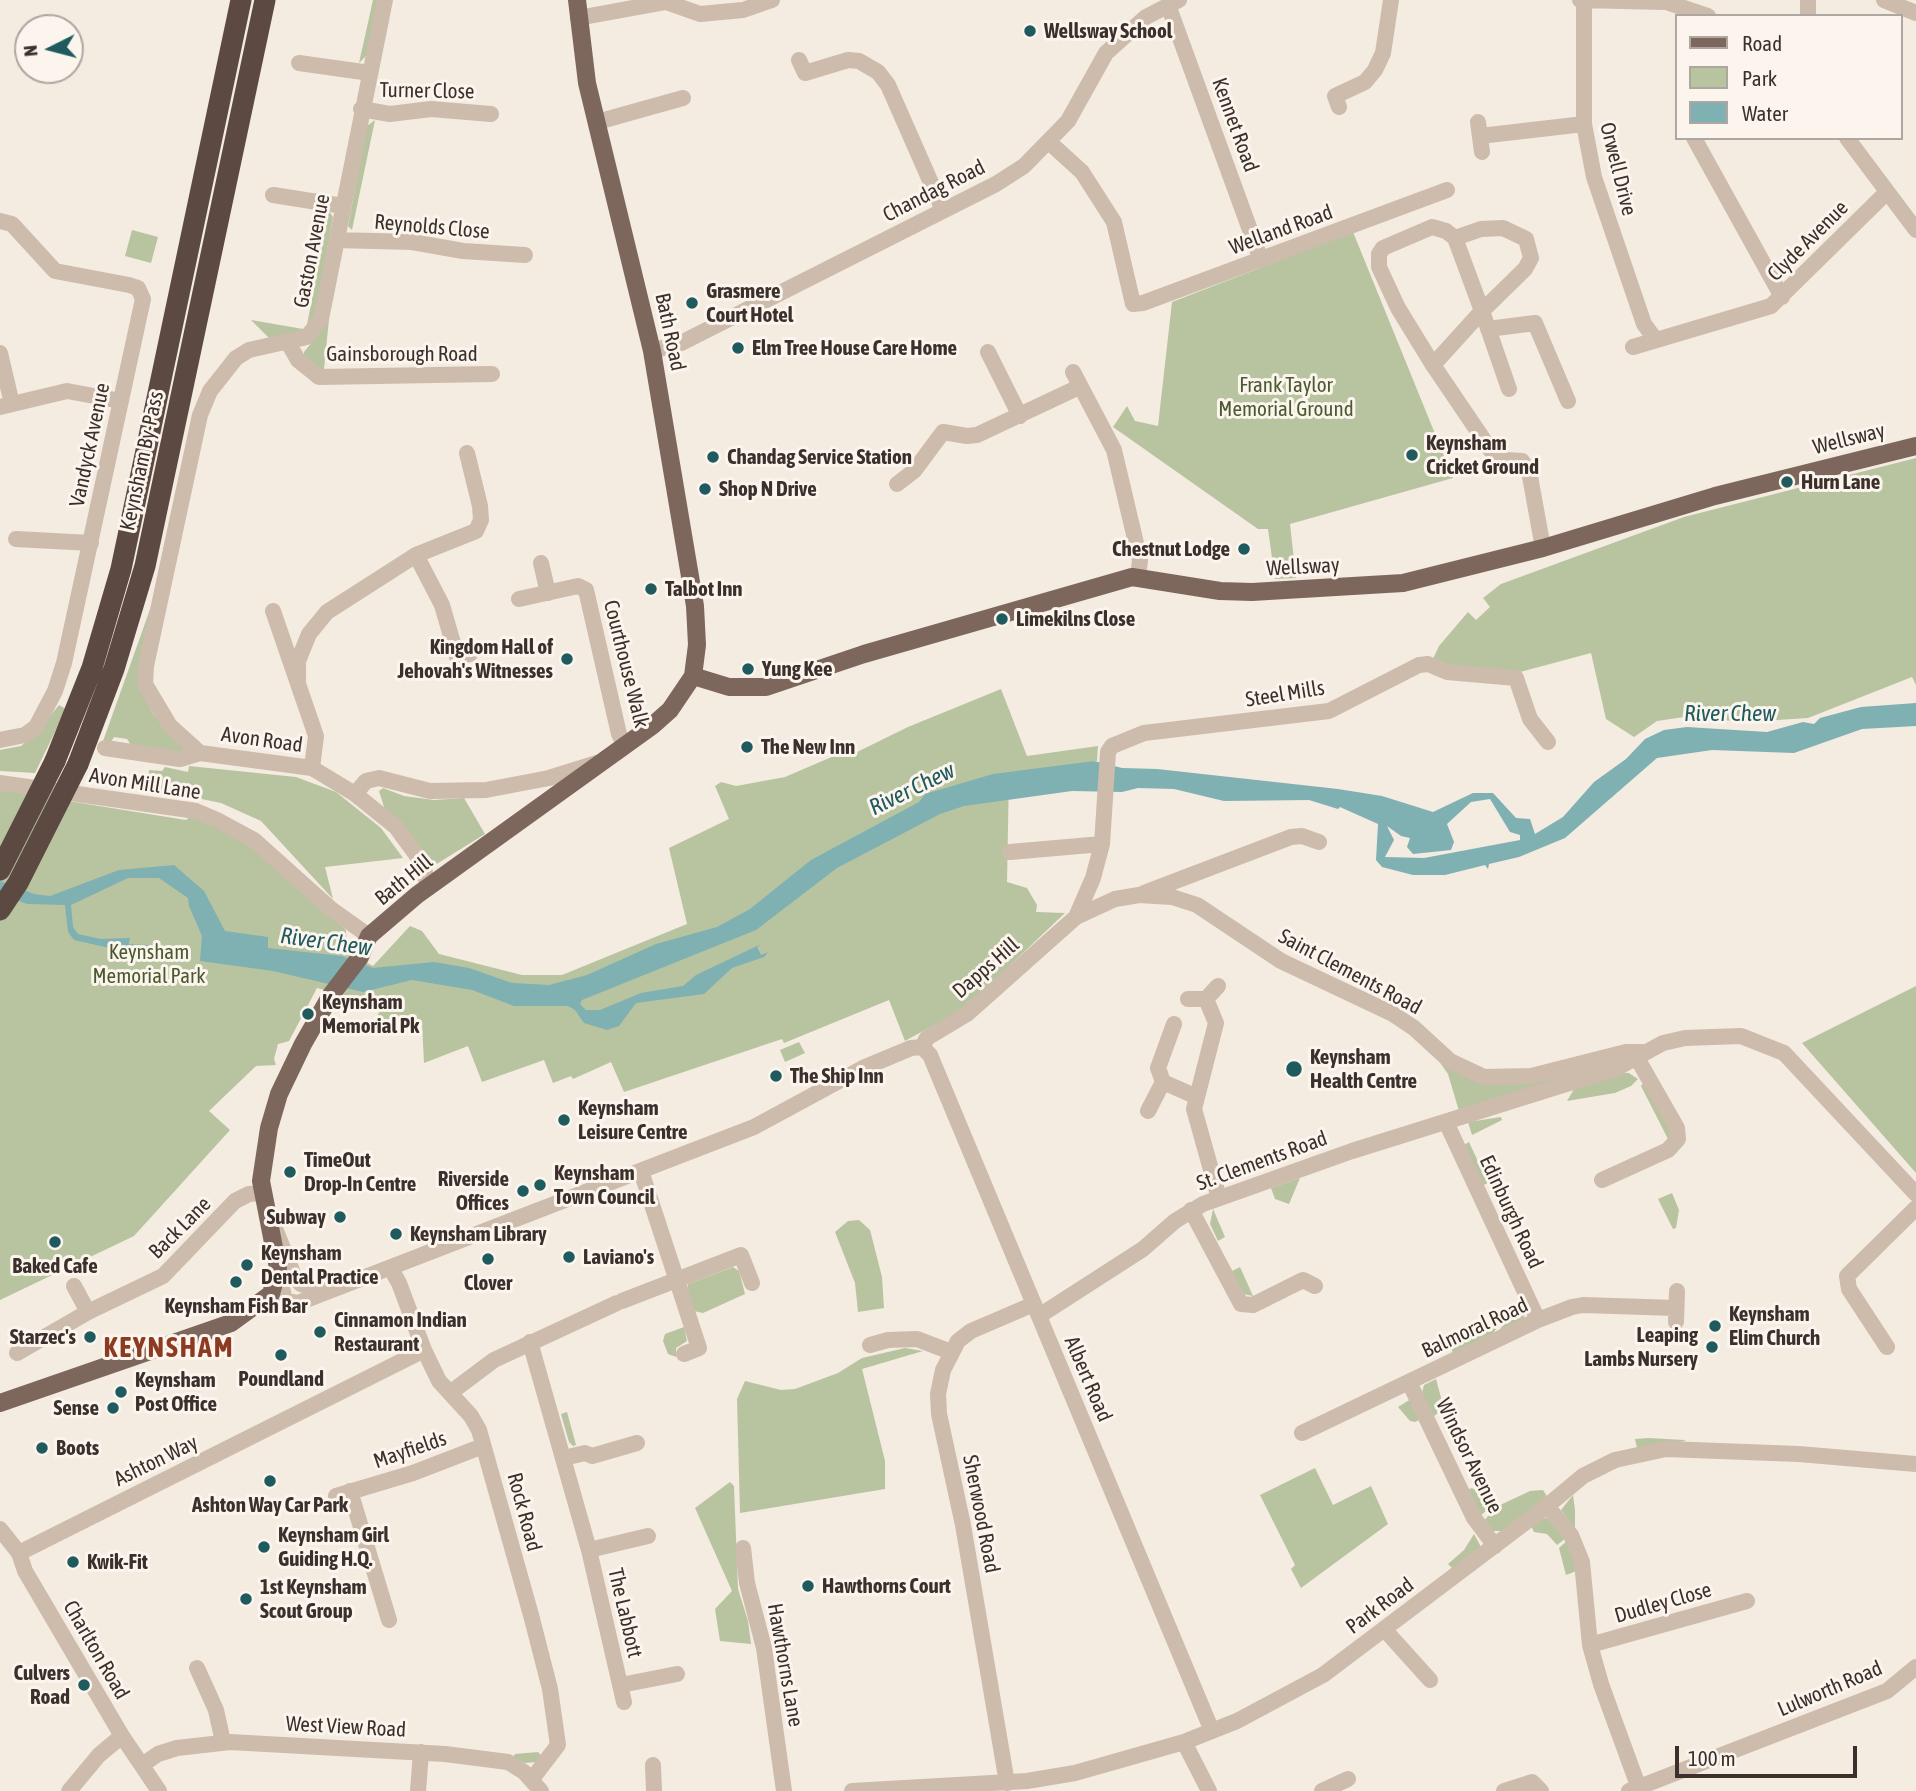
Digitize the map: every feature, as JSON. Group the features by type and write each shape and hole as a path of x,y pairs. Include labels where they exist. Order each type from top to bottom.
{"highway":[{"name":"Keynsham By-Pass","path":"0,870 55,761 92,668 121,569 241,0"},
{"name":"Keynsham By-Pass","path":"0,911 18,883 78,764 114,669 145,566 265,0"}],"main road":[{"name":"Bath Road","path":"577,9 587,83 652,351 695,606 697,645 693,676"},
{"name":"Wellsway","path":"693,676 729,687 766,687 1023,606 1116,580 1138,578 1220,592 1287,593 1403,583 1543,548 1715,496 1916,446"},
{"name":"Bath Hill","path":"278,1268 264,1198 264,1151 279,1095 331,995 360,957 369,936 428,888 607,761 670,710 693,676"},
{"path":"0,1403 231,1323 271,1294 278,1268"}],"street":[{"name":"Gaston Avenue","path":"200,753 170,726 145,684 146,666 200,415 210,391 236,358 249,350 307,337 321,319 385,0"},
{"path":"577,9 666,2 699,14 743,10 772,0"},
{"path":"1335,96 1365,82 1375,70 1382,53 1391,0"},
{"path":"1582,0 1666,1 1702,14"},
{"name":"Orwell Drive","path":"1582,0 1584,124 1603,207 1644,324 1655,339"},
{"path":"1884,0 1916,13"},
{"name":"Chandag Road","path":"652,351 681,343 1024,166 1068,121 1106,53 1146,17 1173,2"},
{"name":"Kennet Road","path":"1173,2 1261,260"},
{"path":"804,72 848,60 859,61 878,72 888,85 943,210"},
{"path":"299,63 370,73"},
{"path":"597,122 683,98"},
{"name":"Turner Close","path":"361,109 390,114 430,109 491,114"},
{"path":"1480,136 1584,124"},
{"path":"1695,140 1782,297"},
{"path":"1848,140 1916,230"},
{"name":"Welland Road","path":"1049,142 1082,172 1114,222 1133,304 1143,303 1447,190"},
{"name":"Clyde Avenue","path":"1633,347 1752,314 1782,297 1886,193"},
{"path":"273,195 343,206"},
{"name":"Vandyck Avenue","path":"0,221 12,224 55,271 138,288 143,299 64,663 46,711 36,727 25,735 0,740"},
{"path":"1509,389 1455,238 1446,231 1432,227 1391,242 1378,254 1379,267 1398,308 1494,455 1505,460 1522,461 1529,471 1543,548"},
{"path":"1433,365 1482,311 1525,270 1531,258 1526,239 1503,228 1481,229 1455,238"},
{"name":"Reynolds Close","path":"336,240 412,242 463,251 525,255"},
{"path":"1488,329 1535,323 1540,328 1547,354 1568,401"},
{"name":"Gainsborough Road","path":"287,341 298,360 320,377 492,374"},
{"path":"988,352 1020,416"},
{"path":"0,353 6,405 67,391 121,401"},
{"path":"897,484 914,471 939,425 967,436 977,435 1020,416 1076,379 1114,450 1140,560 1138,578"},
{"path":"298,680 298,661 309,634 327,612 348,596 416,555 470,536 479,526 480,506 467,453"},
{"path":"16,540 91,543"},
{"path":"416,555 442,606 457,657 470,654"},
{"path":"541,563 548,593"},
{"name":"Courthouse Walk","path":"519,599 578,586 586,590 619,734 625,746"},
{"path":"273,611 316,736 312,768"},
{"name":"Steel Mills","path":"1093,878 1102,844 1105,761 1112,746 1143,733 1329,711 1419,665 1428,664 1447,672 1516,678 1530,719 1548,743"},
{"name":"Avon Road","path":"105,748 180,759 200,753 312,768 382,812 412,846 423,864 428,888"},
{"path":"355,793 366,781 379,778 430,791 467,792 549,778 607,761"},
{"name":"Avon Mill Lane","path":"0,783 196,811 254,840 331,909 369,936"},
{"path":"1139,895 1292,836 1320,842"},
{"path":"1010,852 1102,844"},
{"path":"1093,878 1103,895 1115,899"},
{"name":"Dapps Hill","path":"1076,918 1093,878"},
{"name":"Saint Clements Road","path":"1115,899 1139,895 1172,897 1197,905 1281,961 1393,1014 1414,1028 1450,1061 1484,1077 1531,1076 1626,1052 1641,1055"},
{"name":"Dapps Hill","path":"922,1047 927,1038 967,1014 1076,918 1115,899"},
{"path":"1188,999 1206,999 1218,986"},
{"path":"1206,999 1216,1023 1196,1097 1196,1119 1219,1198"},
{"path":"1174,1024 1158,1068 1163,1082 1196,1097"},
{"name":"Saint Clements Road","path":"1446,1122 1617,1068 1683,1038 1741,1036 1784,1053 1916,1194"},
{"path":"278,1268 283,1295 290,1303 298,1303 754,1126 863,1068 911,1048 922,1047"},
{"name":"Albert Road","path":"922,1047 930,1055 1212,1731"},
{"path":"1602,1180 1668,1150 1678,1139 1677,1128 1641,1055"},
{"path":"1148,1111 1163,1082"},
{"name":"St. Clements Road","path":"1037,1310 1143,1249 1191,1210 1352,1151 1446,1122"},
{"name":"Edinburgh Road","path":"1446,1122 1538,1320"},
{"path":"641,1171 699,1348 684,1354"},
{"name":"Back Lane","path":"17,1353 88,1312 163,1276 235,1201 249,1194 264,1198"},
{"path":"264,1198 291,1271 301,1284 326,1291"},
{"path":"1887,1347 1849,1289 1847,1276 1916,1208"},
{"path":"1191,1210 1241,1304 1252,1305 1303,1280 1315,1286"},
{"path":"450,1393 484,1366 530,1342 620,1302 741,1255 752,1283"},
{"name":"Rock Road","path":"391,1269 439,1381 471,1416 483,1446 531,1615 556,1727 556,1750 536,1785"},
{"path":"248,1312 265,1307 301,1284"},
{"path":"74,1286 88,1312"},
{"name":"Balmoral Road","path":"1302,1433 1538,1320 1583,1305 1676,1315 1677,1291"},
{"name":"Sherwood Road","path":"1007,1783 963,1524 939,1414 940,1382 951,1352 971,1331 1037,1310"},
{"path":"870,1345 888,1340 917,1339 951,1352"},
{"name":"The Labbott","path":"530,1342 589,1550 624,1702"},
{"name":"Ashton Way","path":"19,1553 424,1350"},
{"name":"Windsor Avenue","path":"1409,1382 1474,1518 1495,1546"},
{"path":"564,1458 585,1453 592,1456 637,1443"},
{"name":"Mayfields","path":"389,1620 343,1494 413,1473 483,1446"},
{"name":"Park Road","path":"852,1791 1007,1783 1028,1786 1184,1742 1212,1731 1323,1675 1548,1506 1583,1476 1615,1460 1642,1452 1666,1449 1786,1454 1916,1464"},
{"path":"1548,1506 1570,1535 1582,1562 1590,1645 1636,1790"},
{"name":"Charlton Road","path":"0,1529 19,1553 25,1571 122,1736 159,1791"},
{"name":"The Labbott","path":"589,1550 648,1536"},
{"name":"Hawthorns Lane","path":"743,1548 747,1583 764,1648 784,1791"},
{"name":"Dudley Close","path":"1590,1645 1747,1601"},
{"path":"1384,1629 1430,1680"},
{"name":"Lulworth Road","path":"1636,1790 1887,1691 1916,1667"},
{"path":"197,1668 216,1710 223,1742"},
{"name":"The Labbott","path":"621,1685 677,1674"},
{"path":"69,1791 99,1755 122,1736"},
{"name":"West View Road","path":"142,1765 158,1754 177,1748 223,1742 421,1752 508,1762 536,1785"},
{"path":"1184,1742 1209,1791"},
{"path":"418,1791 421,1752"},
{"path":"653,1765 654,1791"},
{"path":"1322,1791 1348,1779"},
{"path":"1504,1791 1532,1782 1541,1791"}],"green space":[{"path":"373,0 380,0 367,55 359,63"},
{"path":"375,120 352,230 348,226 367,126"},
{"path":"329,211 333,217 316,312 306,330"},
{"path":"132,230 158,237 151,263 125,256"},
{"name":"Frank Taylor Memorial Ground","path":"1353,232 1453,478 1290,524 1296,578 1275,579 1268,529 1258,529 1113,427 1127,406 1135,421 1158,426 1172,302"},
{"path":"330,309 324,369 321,370 304,357 304,352 318,335"},
{"path":"251,320 303,329 303,332 269,338"},
{"path":"1916,458 1916,685 1912,677 1808,718 1747,722 1684,717 1657,721 1634,737 1606,719 1591,653 1520,672 1440,668 1433,659 1439,646 1468,612 1476,620 1490,607 1483,598 1501,584 1684,517"},
{"path":"153,601 140,689 154,715 184,747 183,754 133,748 127,739 114,737 111,742 102,744"},
{"name":"Keynsham Memorial Park","path":"1001,689 1027,756 1098,746 1097,761 1009,773 1007,882 1027,888 1037,905 1036,912 1065,913 965,1008 905,1041 889,1000 784,1043 782,1039 624,1092 611,1062 573,1079 571,1076 553,1083 544,1060 482,1082 468,1046 424,1063 422,1022 377,1023 375,1019 384,1005 317,988 289,1041 278,1044 274,1059 276,1065 256,1066 209,1111 230,1130 134,1236 0,1300 0,790 186,820 190,817 217,825 247,840 346,930 347,952 373,966 410,926 422,931 439,954 522,975 562,975 687,924 669,848 729,819 715,786 721,782 736,786 785,777 834,756 855,753 908,727"},
{"path":"59,705 66,709 35,773 0,771 0,750 21,746 36,734"},
{"path":"189,766 296,777 336,792 381,828 403,858 325,867 333,899 261,821 221,803 148,788 149,770 162,771 165,767 188,772"},
{"path":"383,788 404,796 434,800 464,798 485,834 435,865 384,807 379,791"},
{"path":"1916,986 1916,1173 1802,1043"},
{"path":"799,1042 805,1053 785,1062 780,1050"},
{"path":"1439,1061 1471,1079 1620,1061 1459,1111 1448,1074"},
{"path":"1620,1073 1629,1073 1638,1079 1631,1086 1615,1093 1567,1101 1574,1089"},
{"path":"1645,1081 1672,1125 1670,1143 1641,1086"},
{"path":"1501,1117 1502,1120 1472,1135 1468,1122"},
{"path":"1469,1142 1488,1183 1481,1186 1462,1146"},
{"path":"1300,1178 1289,1204 1275,1199 1271,1188"},
{"path":"1672,1193 1679,1210 1676,1228 1673,1229 1658,1199"},
{"path":"1213,1209 1225,1237 1218,1241 1210,1224"},
{"path":"859,1220 870,1230 882,1277 884,1308 858,1312 855,1283 835,1232 848,1221"},
{"path":"733,1267 739,1271 745,1294 703,1313 694,1311 688,1284"},
{"path":"1240,1267 1253,1296 1243,1294 1232,1271"},
{"path":"1522,1308 1526,1313 1522,1322 1497,1333 1511,1315"},
{"path":"1499,1324 1491,1337 1454,1355 1451,1348"},
{"path":"684,1327 687,1341 676,1348 676,1357 668,1354 663,1341 665,1334"},
{"path":"905,1348 923,1351 862,1369 885,1461 885,1489 740,1513 737,1399 745,1381 781,1390 795,1389 838,1373 862,1358"},
{"path":"1436,1379 1444,1409 1431,1418 1422,1393 1424,1385"},
{"path":"1411,1399 1421,1419 1415,1422 1410,1421 1398,1407"},
{"path":"567,1412 576,1445 573,1446 569,1442 561,1414"},
{"path":"1635,1439 1686,1441 1637,1448"},
{"path":"1315,1468 1333,1505 1371,1486 1388,1524 1301,1588 1291,1569 1295,1565 1260,1495"},
{"path":"730,1482 734,1486 738,1589 748,1621 751,1644 720,1641 715,1609 732,1591 695,1508"},
{"path":"1472,1488 1494,1504 1479,1517 1466,1490"},
{"path":"1543,1490 1548,1498 1503,1531 1493,1531 1482,1523 1496,1507 1530,1491"},
{"path":"1573,1495 1575,1510 1575,1529 1561,1510"},
{"path":"1545,1518 1551,1519 1566,1538 1557,1545 1547,1534 1534,1532 1530,1524"},
{"path":"1474,1534 1481,1547 1453,1569 1448,1564 1464,1550"},
{"path":"1568,1540 1579,1570 1566,1575 1559,1548"},
{"path":"538,1752 543,1757 536,1762 525,1763 513,1757 515,1754"}],"water":[{"name":"River Chew","path":"1916,703 1916,726 1862,729 1794,753 1712,750 1657,758 1565,838 1519,857 1489,864 1488,869 1485,865 1445,875 1413,875 1382,867 1376,860 1378,824 1340,807 1338,809 1309,800 1224,801 1174,789 1138,788 1122,792 1072,791 964,806 940,814 837,868 756,930 582,1000 580,1004 586,1010 600,1010 641,993 683,986 696,975 757,946 761,945 757,947 761,955 768,952 764,957 732,968 704,994 636,1003 619,1026 607,1030 584,1023 575,1010 568,1006 514,1006 472,990 412,980 363,992 273,971 200,961 202,936 188,898 159,878 128,878 71,905 73,927 78,934 101,939 130,938 127,952 74,940 68,932 65,905 27,904 0,894 0,881 34,894 50,896 119,870 174,865 204,891 225,931 268,937 268,948 342,956 373,968 434,962 469,968 512,983 549,985 587,975 656,944 717,927 750,909 811,860 919,802 925,794 993,774 1094,761 1122,768 1157,769 1338,789 1382,796 1433,812 1473,793 1493,793 1516,818 1530,819 1535,834 1563,817 1594,782 1626,759 1645,739 1664,730 1687,727 1767,732 1803,722 1814,724 1820,718 1861,707","holes":["1490,799 1510,832 1520,835 1520,840 1424,858 1385,857 1394,840 1387,826 1401,836 1410,838 1407,847 1413,854 1451,850 1454,842 1447,824 1471,802"]}],"waterway":[{"path":"127,946 153,947"}],"place":[{"name":"Wellsway School","path":"1030,31"},
{"name":"Grasmere Court Hotel","path":"692,303"},
{"name":"Elm Tree House Care Home","path":"738,348"},
{"name":"Keynsham Cricket Ground","path":"1412,455"},
{"name":"Chandag Service Station","path":"713,457"},
{"name":"Hurn Lane","path":"1787,482"},
{"name":"Shop N Drive","path":"705,489"},
{"name":"Chestnut Lodge","path":"1244,549"},
{"name":"Talbot Inn","path":"651,589"},
{"name":"Limekilns Close","path":"1002,619"},
{"name":"Kingdom Hall of Jehovah's Witnesses","path":"567,659"},
{"name":"Yung Kee","path":"748,669"},
{"name":"The New Inn","path":"747,747"},
{"name":"Keynsham Memorial Pk","path":"308,1014"},
{"name":"Keynsham Health Centre","path":"1294,1069"},
{"name":"The Ship Inn","path":"776,1076"},
{"name":"Keynsham Leisure Centre","path":"564,1120"},
{"name":"TimeOut Drop-In Centre","path":"290,1172"},
{"name":"Keynsham Town Council","path":"540,1185"},
{"name":"Riverside Offices","path":"523,1191"},
{"name":"Subway","path":"340,1217"},
{"name":"Keynsham Library","path":"396,1234"},
{"name":"Baked Cafe","path":"55,1242"},
{"name":"Laviano's","path":"569,1257"},
{"name":"Clover","path":"488,1259"},
{"name":"Keynsham Dental Practice","path":"247,1265"},
{"name":"Keynsham Fish Bar","path":"236,1282"},
{"name":"Keynsham Elim Church","path":"1715,1326"},
{"name":"Cinnamon Indian Restaurant","path":"320,1332"},
{"name":"Starzec's","path":"90,1337"},
{"name":"Leaping Lambs Nursery","path":"1712,1347"},
{"name":"Poundland","path":"281,1355"},
{"name":"Keynsham Post Office","path":"121,1392"},
{"name":"Sense","path":"113,1408"},
{"name":"Boots","path":"42,1448"},
{"name":"Ashton Way Car Park","path":"270,1481"},
{"name":"Keynsham Girl Guiding H.Q.","path":"264,1547"},
{"name":"Kwik-Fit","path":"73,1562"},
{"name":"Hawthorns Court","path":"808,1586"},
{"name":"1st Keynsham Scout Group","path":"246,1599"},
{"name":"Culvers Road","path":"84,1685"}],"district":[{"name":"KEYNSHAM","path":"169,1348"}]}
